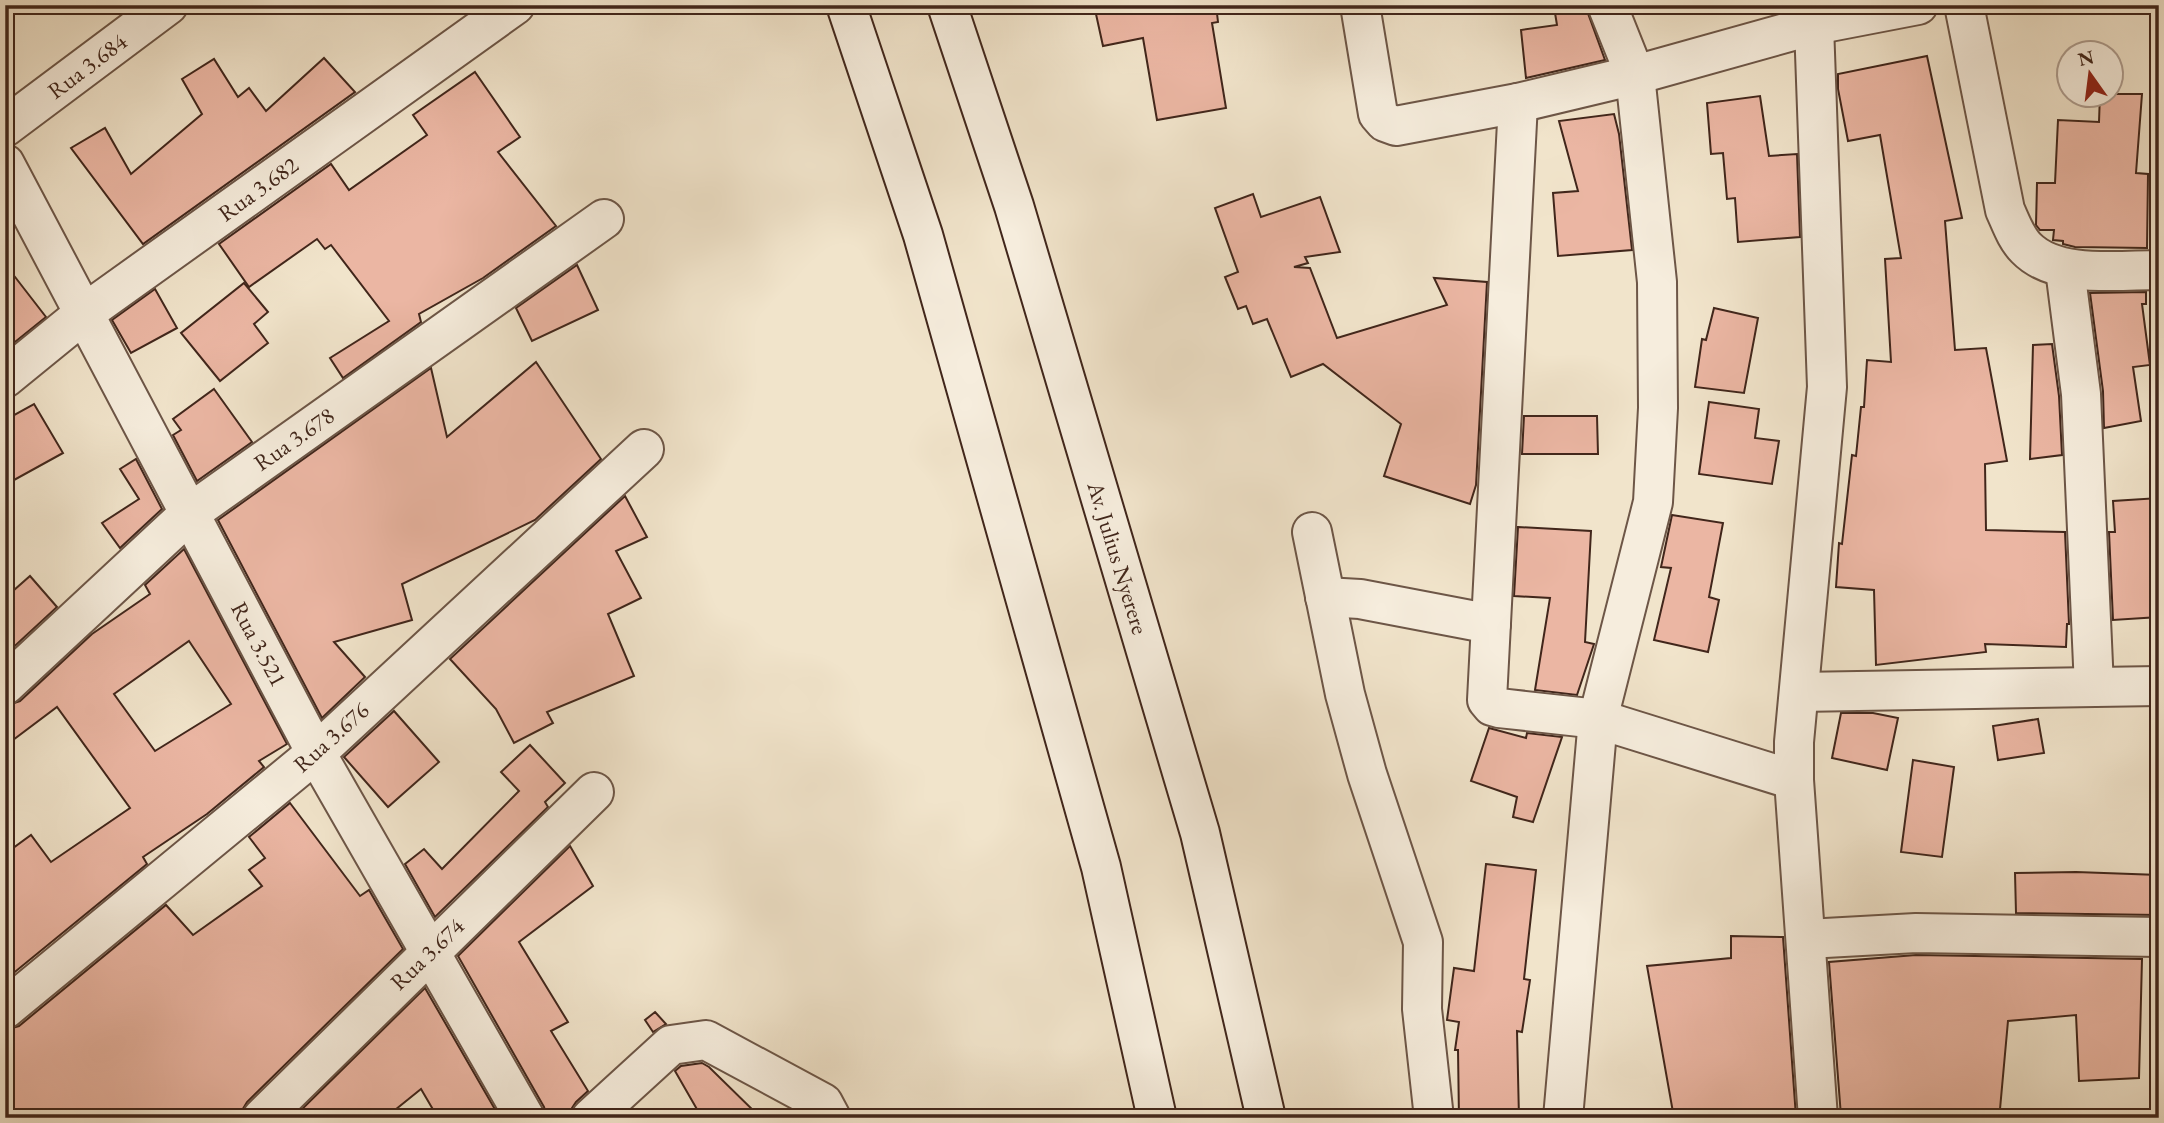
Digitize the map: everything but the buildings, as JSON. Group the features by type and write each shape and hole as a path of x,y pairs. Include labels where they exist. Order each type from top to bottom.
{"street":[{"name":"Rua 3.684","path":"5,127 168,5"},
{"name":"Rua 3.682","path":"5,379 86,312 515,5"},
{"path":"846,5 923,234 1101,867 1157,1118"},
{"path":"1360,5 1378,114 1385,122 1396,126 1518,103 1635,75 1814,25 1918,5"},
{"path":"1563,1118 1598,719 1653,502 1658,408 1657,282 1635,75 1608,5"},
{"path":"1964,5 2006,210 2013,228 2026,248 2040,259 2065,269 2159,270"},
{"name":"Av. Julius Nyerere","path":"950,10 1014,206 1200,833 1266,1118"},
{"path":"1814,25 1827,387 1799,692 1794,780 1818,1118"},
{"path":"1518,103 1487,701 1492,706 1598,719 1794,780"},
{"name":"Rua 3.521","path":"5,164 86,312 316,753 525,1118"},
{"name":"Rua 3.678","path":"5,685 190,513 604,219"},
{"path":"2065,269 2081,394 2094,687"},
{"name":"Rua 3.676","path":"5,1009 316,753 644,449"},
{"path":"1312,532 1345,694 1367,774 1423,942 1422,1009 1434,1118"},
{"path":"1325,597 1360,599 1491,624"},
{"path":"1799,692 2159,686"},
{"name":"Rua 3.674","path":"262,1118 594,792"},
{"path":"1807,939 1916,933 2159,937"},
{"path":"592,1118 671,1045 706,1041 823,1103 831,1118"}]}
